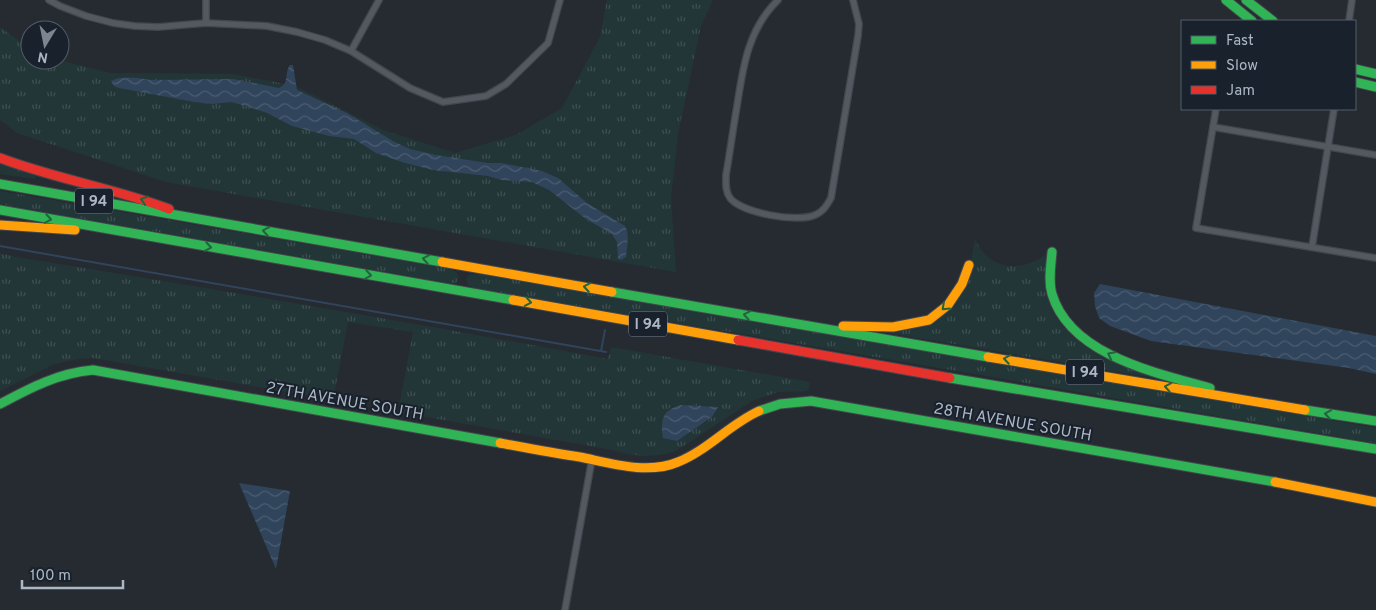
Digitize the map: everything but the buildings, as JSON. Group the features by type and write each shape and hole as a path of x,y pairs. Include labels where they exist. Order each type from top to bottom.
{"main road":[{"path":"1226,0 1251,20"},
{"path":"1246,0 1272,20"},
{"path":"1356,69 1376,74"},
{"path":"1356,82 1376,87"},
{"path":"0,158 42,174 146,200 189,217"},
{"name":"I 94","path":"0,184 794,324 1257,403 1376,421"},
{"name":"I 94","path":"0,210 1056,396 1376,449"},
{"path":"0,225 160,238"},
{"path":"1052,252 1050,277 1052,296 1065,322 1094,346 1130,364 1257,403"},
{"path":"794,324 893,327 929,320 948,305 962,284 969,265"},
{"name":"27TH AVENUE SOUTH","path":"0,404 58,375 75,370 93,370 634,467 657,467 689,457"},
{"name":"28TH AVENUE SOUTH","path":"689,457 755,412 783,402 811,401 1346,495 1376,502"},
{"name":"28TH AVENUE SOUTH","path":"1346,495 1376,497"}],"street":[{"path":"49,0 86,16 120,24 158,27 206,23 267,26 297,32 351,51 410,88 443,102 486,96 506,84 548,43 560,0"},
{"path":"206,0 206,23"},
{"path":"351,51 380,0"},
{"path":"778,0 759,24 747,52 726,175 726,188 729,196 736,204 747,210 796,218 817,214 831,198 858,36 859,24 853,0"},
{"path":"1349,20 1352,0"},
{"path":"1216,110 1196,228 1376,258"},
{"path":"1312,247 1334,110"},
{"path":"1213,127 1376,155"},
{"path":"564,610 592,459"}],"green space":[{"path":"607,0 713,0 701,26 678,134 671,198 676,272 166,182 17,133 0,120 0,27 20,42 20,70 70,70 70,63 111,73 233,74 295,86 383,130 455,153 516,135 562,108 600,37"},
{"path":"0,163 35,176 35,179 0,174"},
{"path":"0,191 449,269 456,272 459,277 456,283 449,283 0,204"},
{"path":"975,239 981,250 989,258 1008,266 1029,263 1049,252 1046,276 1047,291 1050,304 1064,328 1085,346 1110,361 1161,379 883,332 922,327 937,319 969,274"},
{"path":"0,253 608,359 611,347 810,382 808,391 778,392 752,401 676,451 650,456 398,412 413,332 348,322 333,400 93,358 54,364 0,391","holes":["680,405 718,407 712,417 704,424 667,411 671,407"]},
{"path":"480,274 1376,428 1376,443 474,288 468,285 466,279 469,275"}],"water":[{"path":"290,65 293,65 297,90 347,113 410,149 436,155 488,163 501,163 542,171 558,178 587,203 625,226 628,237 626,257 621,260 618,259 617,242 612,234 586,219 549,190 532,182 501,180 488,176 433,170 376,153 354,139 329,136 292,126 267,113 246,106 231,102 212,104 194,102 119,88 114,86 111,81 125,78 151,80 233,79 279,88 286,81"},
{"path":"1100,284 1376,336 1376,374 1349,368 1151,341 1110,326 1099,318 1095,306 1094,293"},
{"path":"680,405 718,407 712,417 677,441 663,438 662,421 666,413"},
{"path":"239,483 290,491 276,569"}],"waterway":[{"path":"0,246 606,352"},
{"path":"601,351 605,330"}],"traffic: fast":[{"path":"1226,0 1251,20"},
{"path":"1246,0 1272,20"},
{"path":"1356,69 1376,74"},
{"path":"1356,82 1376,87"},
{"path":"0,184 442,262"},
{"path":"0,210 513,300"},
{"path":"1052,252 1050,278 1052,294 1062,315 1077,332 1096,347 1141,368 1210,388"},
{"path":"612,292 988,357"},
{"path":"0,404 33,387 56,378 93,370 500,443"},
{"path":"950,378 1376,449"},
{"path":"759,411 780,404 811,401 1275,482"},
{"path":"1305,410 1376,421"}],"traffic: slow":[{"path":"0,225 75,230"},
{"path":"442,262 612,292"},
{"path":"843,326 893,327 929,320 948,305 962,284 969,265"},
{"path":"513,300 738,340"},
{"path":"988,357 1305,410"},
{"path":"500,443 616,465 654,468 666,466 689,457 748,416 759,411"},
{"path":"1275,482 1376,502"}],"traffic: jam":[{"path":"0,158 169,209"},
{"path":"738,340 950,378"}]}
